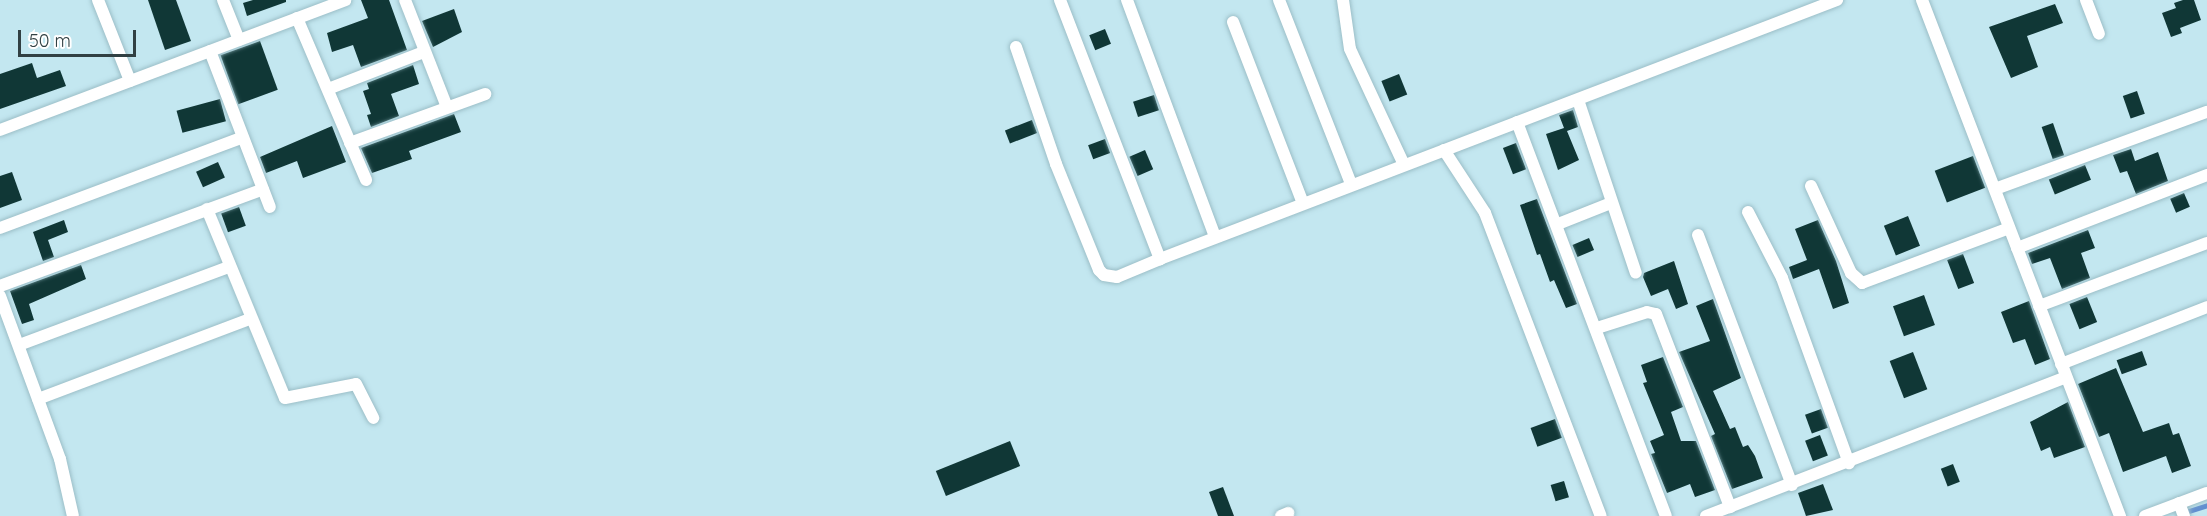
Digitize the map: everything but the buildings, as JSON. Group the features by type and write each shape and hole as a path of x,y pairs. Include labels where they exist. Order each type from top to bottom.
{"street":[{"path":"98,0 130,81"},
{"path":"223,0 238,40"},
{"path":"0,130 345,0"},
{"path":"405,0 447,107"},
{"path":"1060,0 1160,259"},
{"path":"1127,0 1215,237"},
{"path":"1279,0 1352,184"},
{"path":"1343,0 1350,49 1404,165"},
{"path":"1016,47 1056,164 1099,270 1104,275 1116,277 1352,184 1837,0"},
{"path":"1922,0 2120,516"},
{"path":"2086,0 2099,34"},
{"path":"297,18 366,180"},
{"path":"1233,21 1303,203"},
{"path":"210,51 270,207"},
{"path":"327,89 424,52"},
{"path":"350,143 485,94"},
{"path":"1578,100 1636,273"},
{"path":"1995,189 2207,112"},
{"path":"1517,122 1558,224 1666,516"},
{"path":"0,228 243,137"},
{"path":"1444,150 1485,213 1601,516"},
{"path":"2017,248 2207,175"},
{"path":"1811,186 1851,273 1862,282 2009,228"},
{"path":"0,286 263,189"},
{"path":"1558,224 1611,203"},
{"path":"207,209 250,320 285,398 356,384 373,418"},
{"path":"1748,212 1782,278 1849,463"},
{"path":"1698,234 1792,484"},
{"path":"2039,306 2207,243"},
{"path":"19,345 229,267"},
{"path":"0,296 70,490 73,516"},
{"path":"2061,364 2207,307"},
{"path":"1597,328 1647,312 1656,314 1730,507"},
{"path":"38,399 250,320"},
{"path":"1706,516 1849,463 2066,376"},
{"path":"2145,516 2207,493"},
{"path":"2179,503 2184,516"}],"waterway":[{"path":"2186,512 2207,505"}]}
